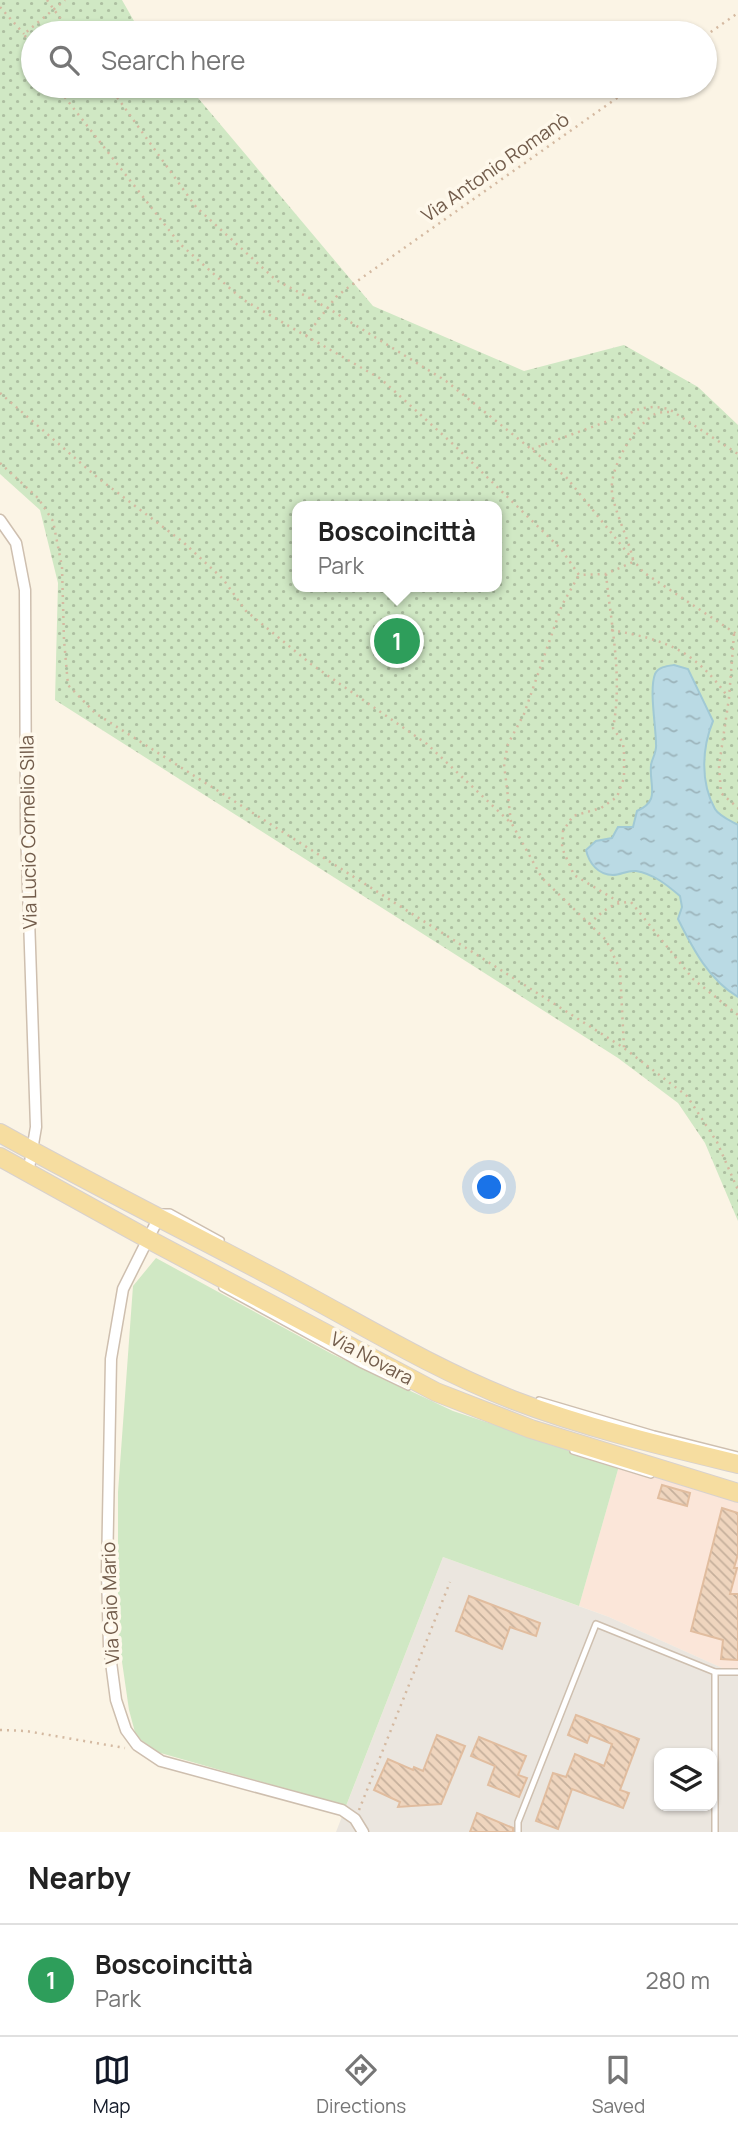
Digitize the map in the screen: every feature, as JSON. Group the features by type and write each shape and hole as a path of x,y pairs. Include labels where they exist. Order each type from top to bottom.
{"main road":[{"name":"Via Novara","path":"0,1133 405,1350 480,1387 526,1405 629,1437 738,1464"},
{"name":"Via Novara","path":"0,1157 152,1244 436,1392 531,1429 738,1493"}],"street":[{"name":"Via Lucio Cornelio Silla","path":"0,520 16,543 25,590 26,828 36,1127 30,1149"},
{"path":"28,1174 30,1149"},
{"name":"Via Caio Mario","path":"137,1745 126,1730 116,1700 109,1647 107,1572 111,1359 123,1289 152,1244 153,1214"},
{"path":"137,1745 161,1761 342,1810 355,1819 363,1832"}],"lane":[{"path":"153,1214 170,1212 229,1245"},
{"path":"240,1251 394,1337 478,1377"},
{"path":"213,1283 362,1365 414,1390"},
{"path":"425,1394 467,1413"},
{"path":"533,1399 738,1455"},
{"path":"493,1422 531,1437"},
{"path":"566,1449 659,1477"},
{"path":"683,1484 738,1501"},
{"path":"518,1832 518,1822 596,1624 715,1672 738,1672"},
{"path":"715,1672 715,1832"}],"path":[{"path":"47,0 62,21"},
{"path":"40,21 65,0"},
{"path":"0,7 21,31"},
{"path":"717,28 738,13"},
{"path":"65,98 180,244 242,299 381,379 454,445 561,549 579,575"},
{"path":"118,98 196,207 276,280 446,380 566,477 643,572 736,634 719,766 721,793 738,808"},
{"name":"Via Antonio Romanò","path":"306,336 336,297 617,98"},
{"path":"0,393 98,478 183,542 223,579 246,611 311,664 427,744 512,824 542,878 606,940 620,969 624,1048"},
{"path":"532,450 631,414 641,407 655,407 673,412 738,454"},
{"path":"634,562 612,495 611,484 620,458 642,424 657,412 673,412"},
{"path":"0,463 38,498 53,521 62,567 68,685 95,713 624,1048 687,1096 717,1142 738,1190"},
{"path":"579,575 607,574 634,562"},
{"path":"607,574 618,704 613,728 623,743 624,778 617,797 601,808 573,816 563,831 562,848 574,875 619,902"},
{"path":"512,824 504,764 508,744 533,690 562,605 579,575"},
{"path":"611,631 651,637 685,653 710,673 729,698"},
{"path":"589,924 607,907 619,902 631,902 693,979 738,1015"},
{"path":"355,1819 450,1582"},
{"path":"0,1730 26,1731 122,1748 137,1745"}],"shaded area":[{"path":"619,1466 738,1503 738,1668 722,1668 579,1606"},
{"path":"443,1557 609,1617 722,1668 738,1668 738,1832 336,1832"}],"green space":[{"path":"0,0 122,0 134,21 21,21 21,98 198,98 373,306 524,371 624,345 698,387 738,425 738,1221 705,1143 678,1103 618,1058 55,700 58,583 40,510 0,474"},
{"path":"156,1258 332,1354 453,1411 619,1466 579,1606 443,1557 346,1806 157,1752 136,1736 129,1710 118,1634 118,1492 133,1286"}],"water":[{"path":"674,665 688,669 713,721 704,765 710,799 719,814 738,825 738,997 710,973 690,941 678,919 682,907 680,896 660,880 643,872 613,875 603,873 592,864 586,850 596,841 612,838 618,827 633,827 637,811 649,802 652,792 651,765 656,747 653,681 658,670"}],"building":[{"path":"662,1485 690,1493 687,1506 658,1498"},
{"path":"722,1508 738,1513 738,1554 734,1568 737,1568 730,1594 738,1594 738,1660 721,1659 723,1640 691,1631"},
{"path":"469,1596 540,1623 536,1636 510,1627 502,1649 456,1631"},
{"path":"576,1715 639,1739 620,1790 629,1793 623,1808 572,1789 558,1829 536,1821 553,1773 566,1777 575,1754 604,1766 612,1744 590,1735 587,1743 568,1735"},
{"path":"437,1735 465,1746 441,1804 398,1807 400,1802 374,1790 388,1759 413,1770 414,1767 423,1771"},
{"path":"479,1737 526,1756 518,1775 527,1778 519,1797 488,1785 495,1766 471,1756"},
{"path":"477,1813 513,1828 513,1832 470,1832"}],"place":[{"name":"Boscoincittà","path":"397,641"}]}
